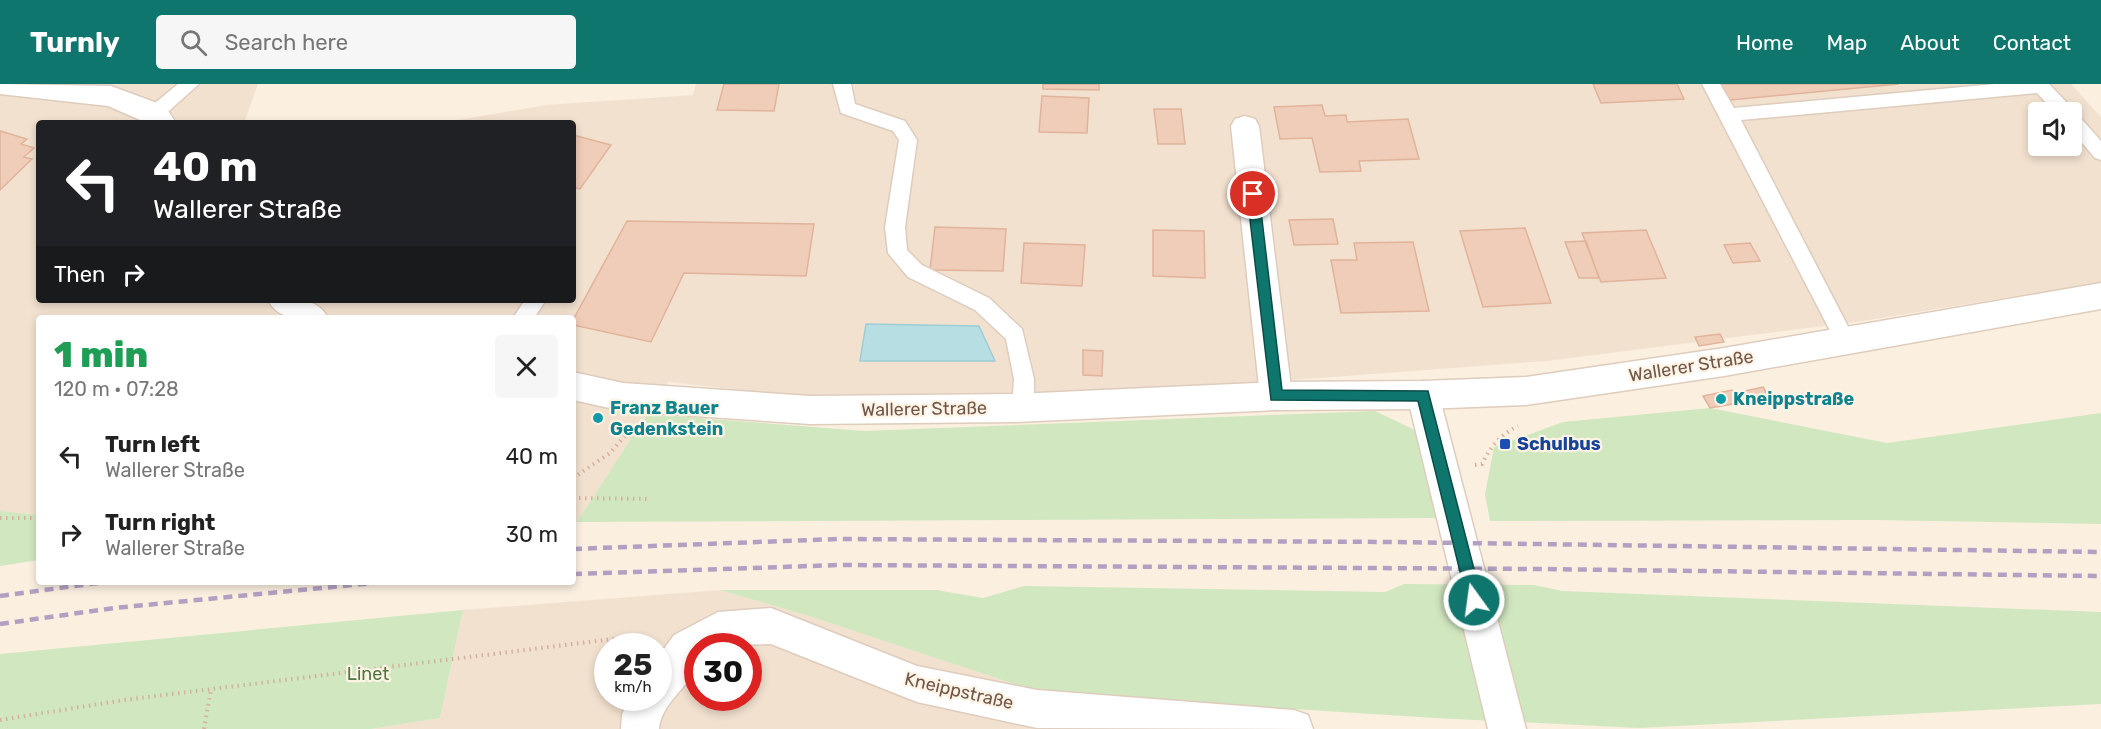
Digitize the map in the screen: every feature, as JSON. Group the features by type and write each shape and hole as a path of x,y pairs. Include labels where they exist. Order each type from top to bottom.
{"street":[{"path":"0,84 111,96 158,118"},
{"path":"1245,126 1276,396"},
{"name":"Wallerer Straße","path":"576,387 623,397 810,410 1023,408 1276,396 1424,395 1526,391 1724,362 2101,296"},
{"path":"289,303 307,315"},
{"path":"1424,395 1507,729"},
{"name":"Kneippstraße","path":"713,633 718,630 771,626 916,684 1037,709 1294,729"},
{"name":"Kneippstraße","path":"672,669 684,652"},
{"path":"640,729 643,711"}],"lane":[{"path":"158,118 190,84"},
{"path":"842,84 847,108 899,126 908,140 895,227 898,253 915,271 982,304 1015,335 1024,379 1023,408"},
{"path":"1711,84 1845,340"},
{"path":"1729,115 2041,86 2056,102"},
{"path":"2082,131 2101,153"}],"path":[{"path":"576,476 610,453 657,400"},
{"path":"576,498 651,500"},
{"path":"0,518 36,518"},
{"path":"0,720 124,700 621,638 650,640 684,647"},
{"path":"204,729 211,689"}],"shaded area":[{"path":"0,84 258,84 245,120 36,120 36,303 576,303 576,120 458,120 546,105 693,95 696,84 2071,84 2101,117 2101,282 1863,321 1547,361 1186,388 833,400 668,382 577,522 576,315 36,315 36,515 0,511"},
{"path":"720,590 812,617 1041,693 1033,729 371,729 440,718 463,610"}],"green space":[{"path":"1710,408 1887,443 2101,413 2101,524 1873,520 1490,521 1485,494 1494,447 1563,422"},
{"path":"1375,411 1423,434 1444,518 577,522 647,414 865,431"},
{"path":"0,511 36,515 36,560 0,566"},
{"path":"1404,584 1534,585 1563,591 2101,612 2101,704 1639,728 1435,718 1041,693 812,617 720,590 937,590 983,598 1024,586 1385,592"},
{"name":"Linet","path":"463,610 440,718 371,729 0,729 0,654"}],"water":[{"path":"866,324 979,326 995,361 860,361"}],"building":[{"path":"724,84 779,84 774,111 717,110"},
{"path":"1043,84 1099,84 1099,90 1043,89"},
{"path":"1593,84 1677,84 1684,99 1601,103"},
{"path":"1720,84 1899,84 1730,100"},
{"path":"1042,96 1089,98 1087,133 1039,132"},
{"path":"1322,105 1325,116 1346,115 1347,122 1408,119 1419,159 1359,161 1361,171 1320,172 1312,138 1280,139 1274,107"},
{"path":"1154,109 1181,109 1185,144 1158,144"},
{"path":"0,131 27,139 21,144 34,148 24,157 32,159 0,190"},
{"path":"576,136 611,145 580,189 576,188"},
{"path":"1333,219 1338,244 1294,245 1289,220"},
{"path":"627,221 814,224 806,276 684,273 651,342 576,326 576,315"},
{"path":"935,227 1006,229 1003,271 930,270"},
{"path":"1525,228 1551,303 1483,307 1460,231"},
{"path":"1153,230 1204,231 1205,278 1153,276"},
{"path":"1646,230 1666,278 1601,282 1582,233"},
{"path":"1586,241 1599,278 1579,278 1565,242"},
{"path":"1413,242 1429,311 1341,313 1331,260 1357,260 1354,243"},
{"path":"1024,243 1085,245 1082,286 1021,283"},
{"path":"1750,243 1760,261 1733,263 1724,245"},
{"name":"Kneippstraße","path":"1720,334 1724,342 1699,346 1695,337"},
{"path":"1083,350 1103,351 1102,376 1083,375"},
{"name":"Kneippstraße","path":"1763,387 1769,397 1745,401 1740,392"},
{"name":"Kneippstraße","path":"1732,390 1739,403 1710,408 1703,396"}],"railway":[{"path":"576,549 838,539 1392,542 2101,552"},
{"path":"576,574 840,565 1538,569 2101,576"},
{"path":"0,596 82,585"},
{"path":"0,624 114,608 353,585"}],"place":[{"name":"Kneippstraße","path":"1721,399"},
{"name":"Franz Bauer Gedenkstein","path":"598,418"},
{"name":"Schulbus","path":"1505,444"}],"route":[{"path":"1253,194 1276,396 1424,395 1474,600"}]}
